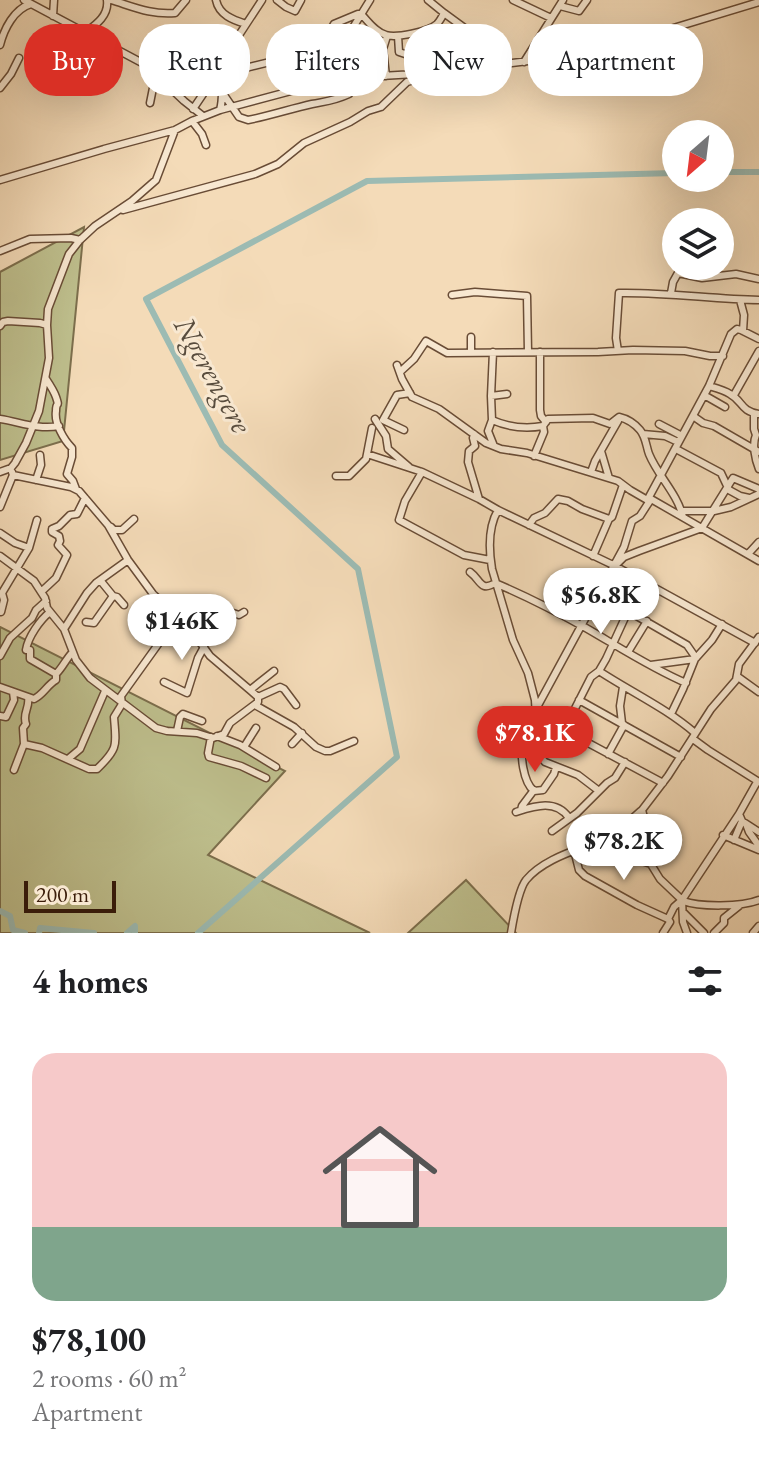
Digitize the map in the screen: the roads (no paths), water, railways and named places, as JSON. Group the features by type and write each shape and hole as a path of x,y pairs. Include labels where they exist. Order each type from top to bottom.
{"street":[{"path":"53,16 54,0"},
{"path":"97,24 106,12 109,0 146,12 165,14 175,13 186,0"},
{"path":"216,0 223,13 246,24 262,0"},
{"path":"277,0 295,11 301,0"},
{"path":"355,24 370,0"},
{"path":"428,0 459,24"},
{"path":"513,0 551,18"},
{"path":"524,62 561,3 579,11 587,0"},
{"path":"0,43 3,31 28,2 70,24"},
{"path":"512,64 593,51 759,2"},
{"path":"388,36 434,27 444,13"},
{"path":"361,14 370,24"},
{"path":"334,24 361,14"},
{"path":"398,36 399,52 404,54"},
{"path":"0,88 19,58"},
{"path":"115,213 275,166 304,143 381,107 404,82"},
{"path":"150,103 151,96"},
{"path":"179,96 203,116"},
{"path":"193,109 203,96"},
{"path":"220,110 224,96"},
{"path":"225,96 239,117 248,120 311,104 329,103 343,96"},
{"path":"0,180 175,130 203,116 268,96"},
{"path":"192,121 203,135 206,145"},
{"path":"0,507 33,427 46,379 50,345 48,309 66,260 80,240 156,180 175,130"},
{"path":"0,251 30,239 80,240"},
{"path":"671,293 678,273 702,278 736,274 759,279"},
{"path":"452,295 475,292 527,296 528,352"},
{"path":"618,351 619,293 671,293 759,300"},
{"path":"740,300 744,315 743,331"},
{"path":"0,326 6,321 47,325"},
{"path":"536,709 624,547 632,521 640,516 650,500 709,386 731,334 737,329 759,339"},
{"path":"471,337 471,353"},
{"path":"404,430 383,420 397,395 400,371 414,359 426,341 447,353 665,350 723,356"},
{"path":"704,395 724,409 759,351"},
{"path":"493,352 492,420 488,431 494,446"},
{"path":"534,456 544,432 540,410 540,352"},
{"path":"400,371 410,393 419,401 439,409 494,446 618,481 682,514 759,561"},
{"path":"46,379 58,404 55,416 65,441 72,448 67,474 76,489 114,530 127,528 134,519"},
{"path":"709,386 733,396 744,409 756,413 754,429 757,435 753,441 759,469"},
{"path":"397,395 410,393"},
{"path":"491,396 507,394"},
{"path":"693,416 757,451"},
{"path":"492,420 515,427 544,424 548,419 593,418 610,424 620,417"},
{"path":"620,417 646,434 665,436 679,442"},
{"path":"591,472 620,417"},
{"path":"0,419 33,427 59,426"},
{"path":"375,419 386,436 388,449 412,469"},
{"path":"648,424 649,454 682,514"},
{"path":"659,424 721,473 727,487 749,498"},
{"path":"336,476 349,476 366,459 372,428"},
{"path":"474,434 475,446 469,451 468,462 479,499"},
{"path":"601,451 609,478"},
{"path":"367,454 422,472 479,499 757,640 739,664 738,677 711,709 642,810 612,835 547,863 525,882 511,933"},
{"path":"36,480 41,465 40,455"},
{"path":"0,472 12,472 76,489"},
{"path":"422,472 405,501 399,520 464,555 490,560"},
{"path":"614,566 624,557 702,528 733,478 759,492"},
{"path":"593,556 623,485"},
{"path":"682,514 731,507 759,492"},
{"path":"41,592 55,580 67,555 58,545 59,536 52,529 70,515 77,514 85,498"},
{"path":"529,525 558,499 609,519"},
{"path":"498,510 492,526 490,560 513,640 528,673 536,709 536,718 523,743 527,783 534,790 545,788 556,767"},
{"path":"1,612 2,593 29,548 37,520"},
{"path":"108,525 153,594 189,627 210,656 250,690 256,701 327,752 354,741"},
{"path":"0,533 29,548"},
{"path":"748,554 759,542"},
{"path":"0,556 34,581 47,608 64,629 82,670 122,704 156,728 214,736 244,747 276,767"},
{"path":"64,629 87,593 128,560"},
{"path":"470,572 483,585 495,583 686,683"},
{"path":"100,580 124,605"},
{"path":"564,730 591,677 599,671 644,581"},
{"path":"86,622 94,623 113,596"},
{"path":"0,656 10,638 46,601"},
{"path":"189,627 214,602 235,615 244,612"},
{"path":"628,611 687,645 696,659"},
{"path":"50,612 36,629 26,650 30,650 30,659 56,674"},
{"path":"24,744 42,748 94,770 112,754 116,744 114,717 122,704 121,696 166,637 177,615"},
{"path":"57,621 62,624 70,622"},
{"path":"628,652 647,621"},
{"path":"671,714 696,659 722,624"},
{"path":"164,682 187,693 204,647"},
{"path":"14,770 24,744 23,728 26,724 23,717 30,700 43,694 49,684 56,680 56,674 72,653"},
{"path":"651,665 696,659"},
{"path":"250,690 274,671"},
{"path":"599,671 671,714 694,736 758,782 734,840"},
{"path":"738,677 759,692"},
{"path":"0,687 30,700"},
{"path":"214,736 224,734 230,723 275,688 281,687 296,705"},
{"path":"608,754 623,724 620,706 623,687"},
{"path":"68,759 80,749 105,691"},
{"path":"0,716 6,717 14,700 13,692"},
{"path":"579,700 681,757"},
{"path":"177,731 182,715 202,721"},
{"path":"536,718 663,783"},
{"path":"244,747 256,728"},
{"path":"292,744 302,733"},
{"path":"214,736 209,757 241,766 266,778"},
{"path":"523,743 545,763 578,775 599,791"},
{"path":"524,770 530,760 540,758"},
{"path":"552,831 620,772 625,762"},
{"path":"534,790 518,811 554,806 568,814 569,818"},
{"path":"642,810 649,836 651,864 663,882 682,900 698,905 739,906 759,900"},
{"path":"742,820 759,832"},
{"path":"663,933 674,907 682,900 723,835 742,820"},
{"path":"742,820 759,848"},
{"path":"723,835 759,848"},
{"path":"601,839 618,853 651,864"},
{"path":"574,850 583,875 669,921 675,932"},
{"path":"682,900 687,933"},
{"path":"714,933 724,923 724,918 739,906"},
{"path":"682,911 704,933"},
{"path":"753,933 759,926"}],"waterway":[{"name":"Ngerengere","path":"734,172 759,172"},
{"name":"Ngerengere","path":"198,933 397,757 358,569 222,445 146,299 367,181 662,173"},
{"name":"Ngerengere","path":"0,911 10,916 13,930 25,933"},
{"name":"Ngerengere","path":"127,933 135,926 135,933"},
{"name":"Ngerengere","path":"39,933 40,928 94,933"}]}
